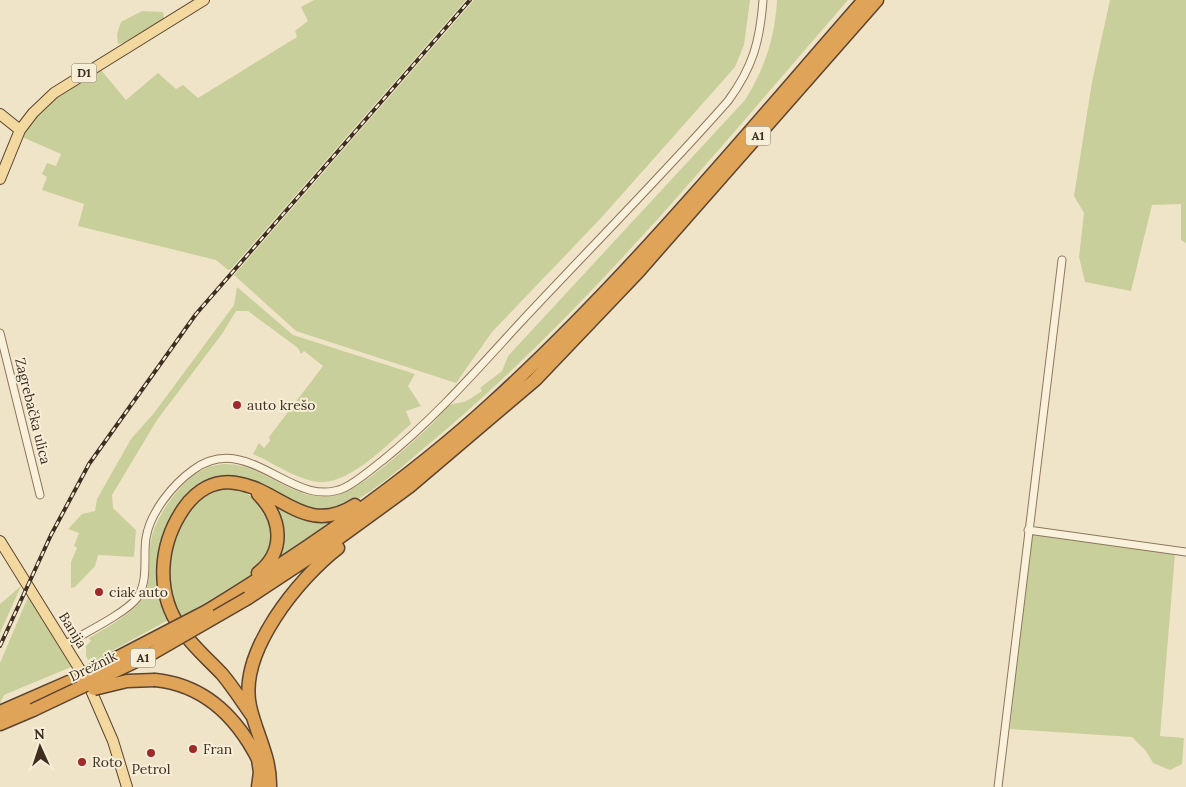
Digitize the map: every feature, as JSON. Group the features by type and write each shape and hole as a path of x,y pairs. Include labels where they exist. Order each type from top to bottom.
{"highway":[{"name":"A1","path":"245,594 418,466 490,405 569,330 696,191 864,0"},
{"name":"A1","path":"245,594 340,538 409,487 502,409 574,340 706,197 877,0"},
{"path":"253,717 177,623 167,600 163,564 166,548 174,525 187,504 197,493 210,486 223,482 237,483 253,488 312,516 332,515 353,507 402,471 418,466"},
{"path":"270,787 266,751 253,717 249,695 253,668 268,629 308,574 330,554 401,502 409,487"},
{"path":"245,594 246,581 266,566 277,549 278,540 278,526 272,512 253,488"},
{"name":"Drežnik","path":"0,724 34,710 151,654 245,594"},
{"name":"Drežnik","path":"0,712 122,656 245,594"},
{"path":"34,710 47,709 108,685 155,680 181,684 204,694 216,703 238,727 259,761"},
{"path":"238,697 252,732 259,761 258,787"}],"main road":[{"name":"D1","path":"0,179 20,130 41,105 70,82 204,0"},
{"path":"0,114 20,130"},
{"name":"Banija","path":"3,546 66,644 98,704 113,741 127,787"}],"street":[{"path":"66,644 134,602 143,584 146,540 154,517 172,490 196,468 217,460 240,459 308,489 326,492 339,489 358,479 430,420 728,101 742,81 757,47 763,0"},
{"path":"998,787 1062,260"},
{"name":"Zagrebačka ulica","path":"0,333 40,495"},
{"path":"1028,530 1186,552"}],"green space":[{"path":"314,0 466,0 231,269 228,270 216,260 78,226 84,204 42,190 47,177 42,174 47,163 56,166 61,154 22,137 30,125 48,106 77,83 101,70 126,100 158,73 176,89 183,85 198,98 297,37 295,31 308,21 301,7"},
{"path":"474,0 750,0 744,45 735,67 602,217 492,332 456,383 296,331 234,275"},
{"path":"777,0 848,0 645,233 538,345 482,398 382,483 359,499 329,510 318,511 279,500 219,478 164,534 158,559 158,579 162,603 168,620 90,663 86,656 86,646 91,641 89,638 130,612 145,594 149,579 153,532 169,502 192,476 218,465 235,465 251,469 299,492 315,496 333,496 344,493 385,466 433,423 448,406 466,401 482,391 480,388 502,371 508,356 745,100 768,52 774,27"},
{"path":"1110,0 1186,0 1186,243 1181,240 1181,204 1152,205 1131,291 1085,282 1079,257 1084,213 1074,196 1092,82"},
{"path":"142,11 163,12 164,19 125,42 118,44 117,34 121,22"},
{"path":"237,287 293,335 415,374 408,386 421,406 406,411 411,424 390,443 352,472 338,479 325,482 312,481 297,476 253,454 259,443 264,448 270,441 269,437 323,366 304,351 301,354 298,348 248,311 236,311 222,334 157,420 112,495 113,508 136,530 134,557 98,555 95,566 75,587 71,588 71,562 77,548 74,546 79,533 68,529 82,514 95,511 97,499 131,439 154,413 234,305"},
{"path":"220,490 241,490 263,504 275,541 255,573 181,617 174,600 170,581 170,562 173,544 180,526 190,511 203,499"},
{"path":"277,506 336,519 271,566 275,508"},
{"path":"1031,532 1175,554 1160,736 1184,738 1182,764 1170,770 1153,763 1146,751 1132,737 1010,729"},
{"path":"21,586 0,633 0,604"},
{"path":"28,597 71,667 4,695 0,704 0,663"}],"railway":[{"path":"0,646 51,535 89,464 196,314 470,0"}],"place":[{"name":"auto krešo","path":"237,405"},
{"name":"ciak auto","path":"99,592"},
{"name":"Fran","path":"193,749"},
{"name":"Petrol","path":"151,753"},
{"name":"Roto","path":"82,762"}]}
